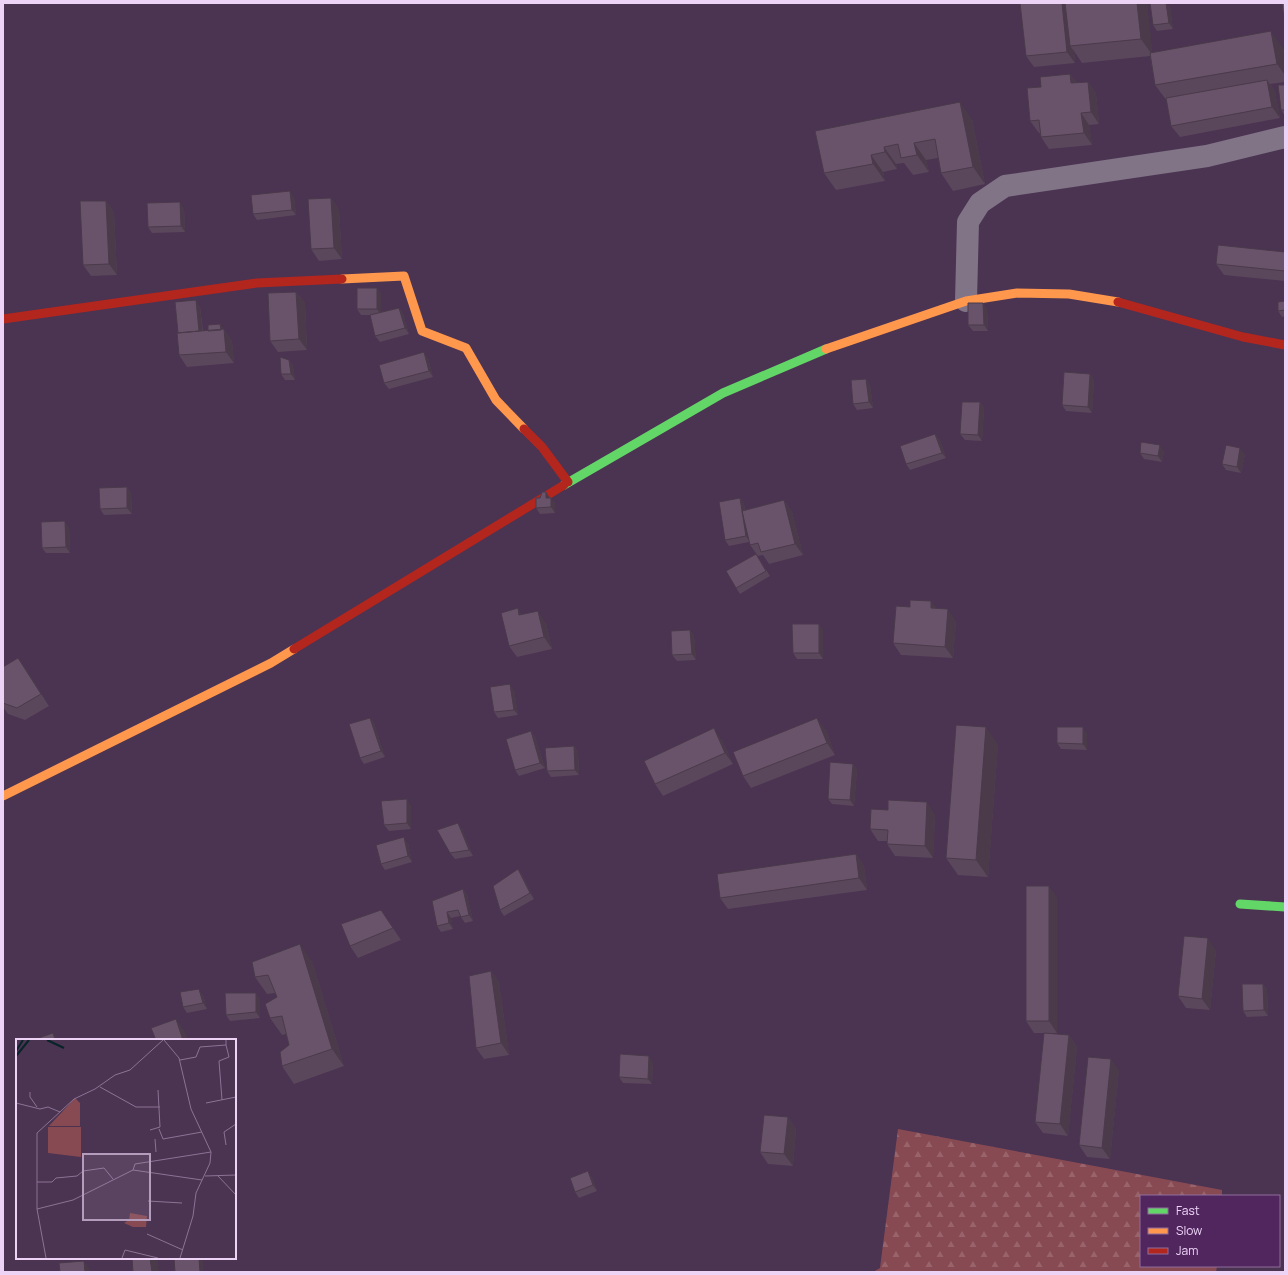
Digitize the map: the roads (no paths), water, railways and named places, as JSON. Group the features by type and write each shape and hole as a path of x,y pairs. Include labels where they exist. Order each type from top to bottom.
{"street":[{"path":"966,301 968,222 980,203 1005,186 1207,156 1285,137"},
{"path":"3,318 257,283 404,276 422,331 466,348 496,400 542,447 568,482"},
{"path":"3,796 271,663 568,482 723,393 824,350 966,301 1017,293 1069,294 1130,304 1243,337 1285,345"},
{"path":"1240,904 1285,907"}]}
